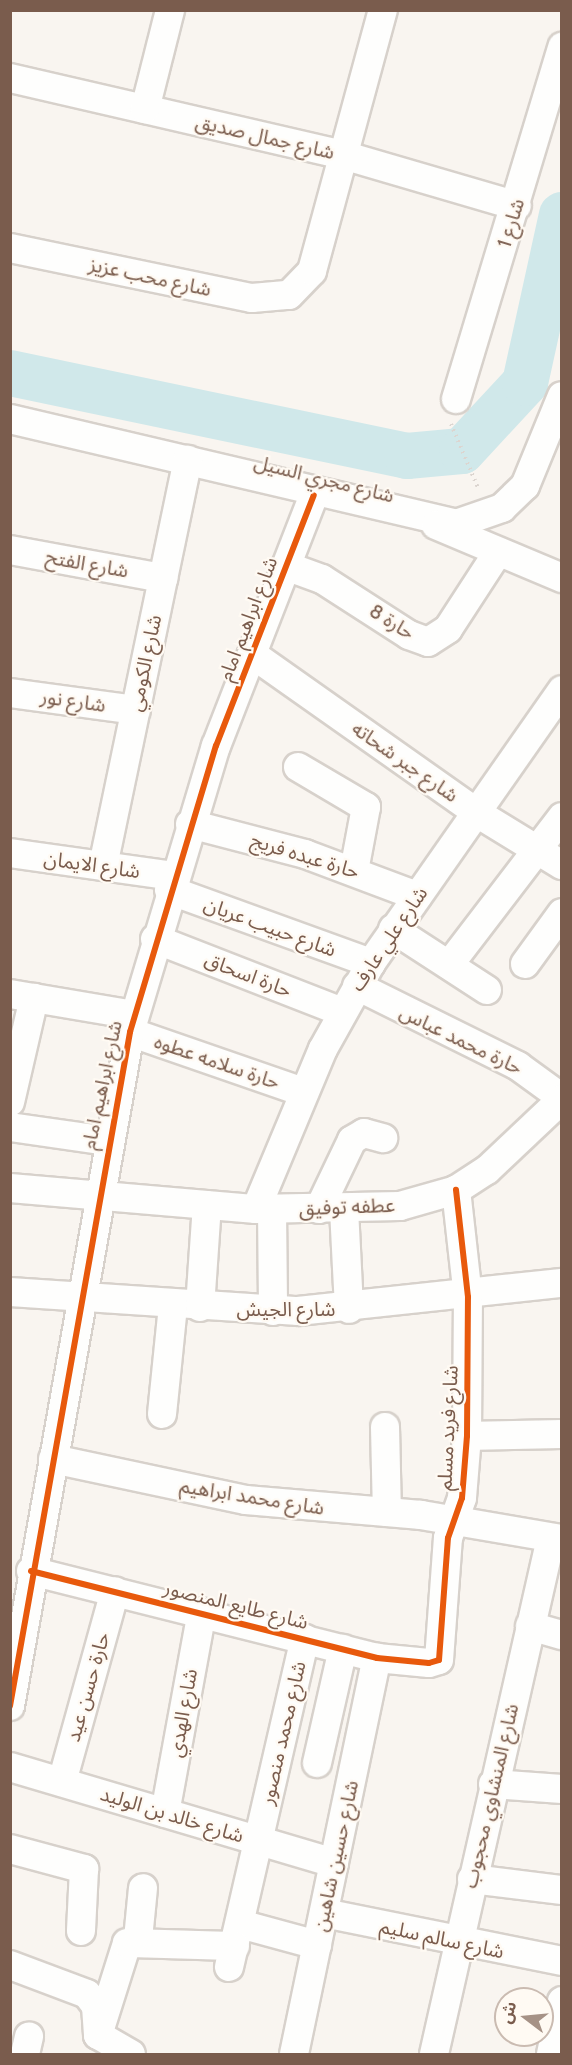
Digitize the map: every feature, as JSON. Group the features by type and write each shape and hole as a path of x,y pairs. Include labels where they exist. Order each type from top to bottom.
{"street":[{"path":"145,109 170,10"},
{"path":"344,155 383,10"},
{"name":"شارع 1","path":"456,399 517,206 561,47"},
{"name":"شارع جمال صديق","path":"10,78 344,155 517,206"},
{"name":"شارع محب عزيز","path":"10,248 252,298 289,295 312,271 344,155"},
{"name":"شارع مجري السيل","path":"10,420 188,460 314,495 432,523 456,524 502,508 551,460 561,396"},
{"name":"شارع الكومي","path":"103,866 188,460"},
{"name":"شارع ابراهيم امام","path":"10,1706 31,1571 81,1298 97,1196 132,1023 190,824 252,654 314,495"},
{"path":"432,523 561,578"},
{"name":"شارع الفتح","path":"10,550 163,578"},
{"name":"حارة 8","path":"286,566 322,579 409,635 428,642 448,630 498,552"},
{"name":"شارع جبر شحاته","path":"252,654 477,813 561,865"},
{"name":"شارع علي عارف","path":"273,1311 264,1209 303,1092 342,1012 364,974 393,929 477,813 561,690"},
{"name":"شارع نور","path":"10,693 136,710"},
{"path":"298,767 366,807 354,870"},
{"path":"449,965 561,817"},
{"name":"حارة عبده فريج","path":"190,824 354,870 417,896"},
{"name":"شارع الايمان","path":"10,853 103,866 171,883"},
{"name":"شارع حبيب عريان","path":"171,883 364,974"},
{"path":"525,964 561,913"},
{"path":"393,929 487,990"},
{"name":"حارة اسحاق","path":"155,939 342,1012"},
{"name":"حارة محمد عباس","path":"364,974 518,1065 561,1098"},
{"path":"10,1102 22,996"},
{"name":"حارة سلامه عطوه","path":"22,996 132,1023 303,1092"},
{"name":"عطفه توفيق","path":"10,1188 264,1209 400,1206 456,1190 496,1162 561,1098"},
{"path":"10,1127 107,1141"},
{"path":"349,1309 332,1209 352,1140 364,1133 383,1138"},
{"name":"شارع فريد مسلم","path":"435,1662 444,1644 447,1548 462,1498 467,1436 468,1297 456,1190"},
{"path":"162,1414 207,1205"},
{"name":"شارع الجيش","path":"10,1292 273,1311 349,1309 468,1297 561,1283"},
{"path":"385,1427 387,1512"},
{"path":"467,1436 561,1434"},
{"name":"شارع محمد ابراهيم","path":"52,1459 246,1500 454,1519 556,1539"},
{"name":"شارع المنشاوي محجوب","path":"434,2055 530,1626 556,1539"},
{"name":"شارع طايع المنصور","path":"31,1571 202,1612 377,1658 435,1662"},
{"name":"حارة حسن عيد","path":"62,1782 115,1591"},
{"name":"شارع الهدي","path":"165,1813 202,1612"},
{"path":"530,1626 561,1635"},
{"name":"شارع محمد منصور","path":"234,1946 305,1639"},
{"path":"317,1763 343,1649"},
{"name":"شارع حسين شاهين","path":"294,2055 377,1658"},
{"name":"شارع خالد بن الوليد","path":"10,1767 334,1863"},
{"path":"493,1784 561,1789"},
{"path":"10,1849 84,1869 81,1931"},
{"path":"472,1879 561,1890"},
{"path":"138,1939 143,1888"},
{"name":"شارع سالم سليم","path":"324,1913 458,1944 561,1961"},
{"path":"98,2035 120,1952 138,1939 234,1946 317,1945"},
{"path":"10,1965 87,1994 96,2006 98,2035"},
{"path":"551,2055 561,2001"},
{"path":"98,2035 131,2055"}],"path":[{"path":"451,429 474,483"}],"waterway":[{"path":"10,373 407,456 462,451 525,383 562,215"}],"cycle path":[{"path":"10,1706 130,1032 216,746 314,495"},
{"path":"31,1571 377,1658 429,1663 439,1660 448,1538 462,1498 467,1436 468,1297 456,1190"}]}
